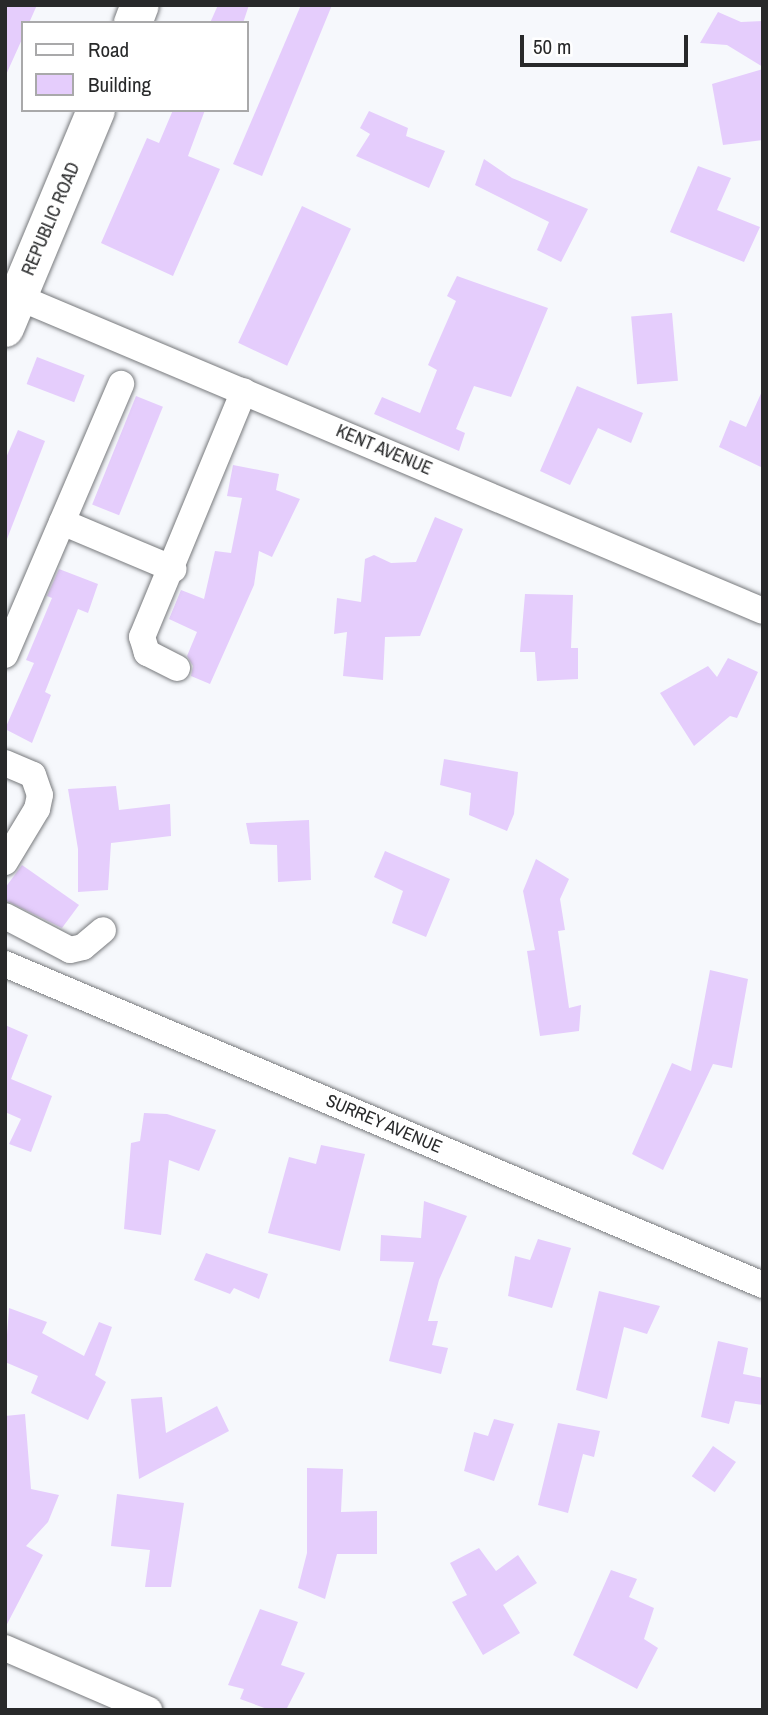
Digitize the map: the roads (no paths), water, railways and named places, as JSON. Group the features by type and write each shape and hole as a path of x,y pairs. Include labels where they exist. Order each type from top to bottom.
{"main road":[{"name":"REPUBLIC ROAD","path":"10,306 95,112"}],"street":[{"name":"KENT AVENUE","path":"10,306 244,391 763,611"},
{"path":"5,654 121,384"},
{"path":"177,668 147,653 142,637 173,569 244,391"},
{"path":"62,522 173,569"},
{"path":"5,763 33,775 40,795 37,809 5,862"},
{"path":"5,916 70,950 83,947 103,930"},
{"name":"SURREY AVENUE","path":"5,964 763,1285"},
{"path":"5,1648 149,1710"}]}
